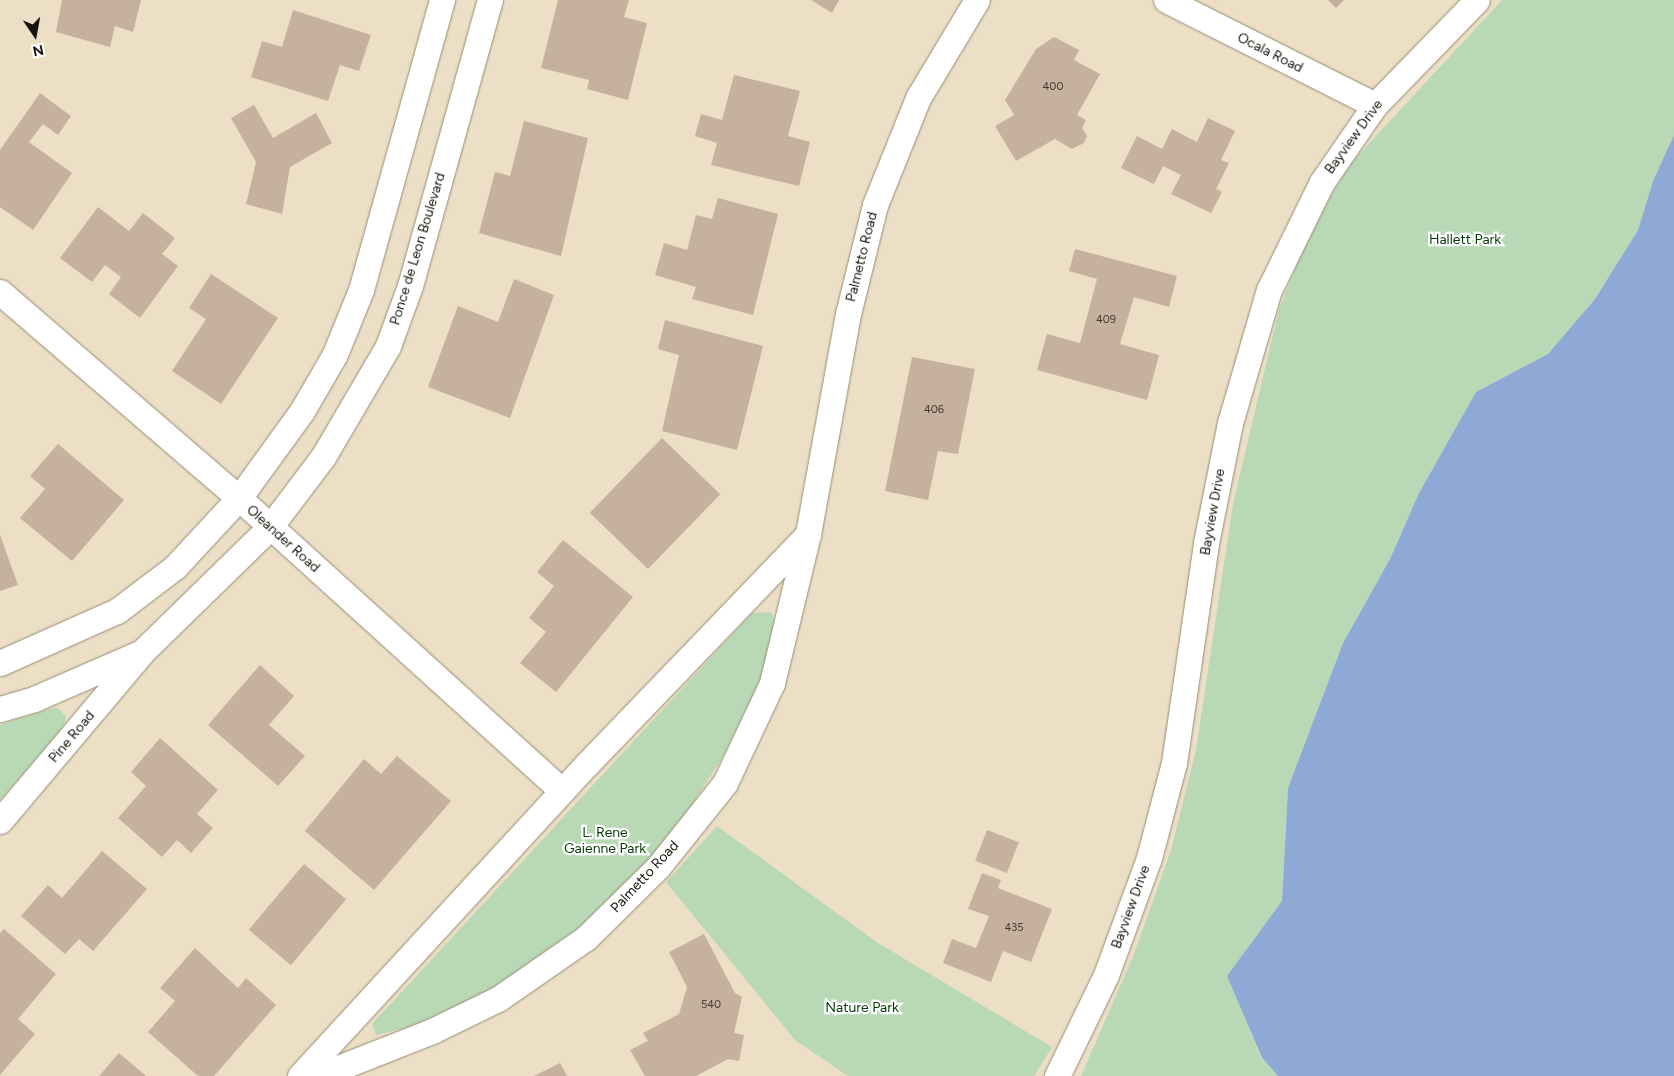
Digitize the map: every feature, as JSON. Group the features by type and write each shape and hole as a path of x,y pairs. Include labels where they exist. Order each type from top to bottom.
{"street":[{"path":"0,663 118,611 175,567 239,498 302,412 335,354 361,290 442,0"},
{"name":"Ponce de Leon Boulevard","path":"0,709 34,699 142,652 270,527 323,458 388,346 410,286 490,0"},
{"name":"Palmetto Road","path":"318,1076 432,1031 498,999 586,938 658,867 725,783 772,683 808,534 848,314 875,205 918,98 977,0"},
{"name":"Ocala Road","path":"1166,0 1375,105"},
{"name":"Bayview Drive","path":"1057,1076 1106,975 1149,858 1174,764 1206,544 1230,423 1269,290 1322,182 1375,105 1477,0"},
{"name":"Oleander Road","path":"0,292 239,498 562,791"},
{"path":"300,1076 562,791 808,534"},
{"name":"Pine Road","path":"0,821 142,652"}],"green space":[{"name":"Hallett Park","path":"1502,0 1674,0 1674,135 1653,181 1638,230 1595,299 1548,354 1476,392 1419,493 1390,559 1343,643 1288,788 1282,901 1228,976 1261,1058 1278,1076 1081,1076 1134,954 1171,850 1196,750 1233,504 1279,309 1312,227 1351,163"},
{"name":"L. Rene Gaienne Park","path":"771,612 775,622 773,639 757,689 722,758 681,822 632,882 578,930 498,986 430,1022 376,1035 372,1024 752,613"},
{"path":"56,707 66,716 62,731 0,800 0,725"},
{"name":"Nature Park","path":"717,826 878,943 1052,1047 1034,1076 848,1076 795,1040 666,882"}],"water":[{"path":"1674,135 1674,1076 1278,1076 1262,1058 1227,976 1282,901 1288,788 1343,643 1390,559 1419,493 1476,392 1548,354 1595,299 1638,230 1653,181"}],"building":[{"path":"62,0 141,0 133,32 115,26 110,47 56,32"},
{"path":"558,0 629,0 624,17 647,23 628,100 587,89 589,80 541,68"},
{"path":"811,0 839,0 832,13"},
{"path":"1328,0 1344,0 1336,8"},
{"path":"293,10 371,35 359,71 340,65 328,101 251,77 262,41 282,47"},
{"path":"1054,37 1079,50 1074,60 1100,74 1077,115 1086,120 1082,128 1087,136 1084,143 1072,149 1055,139 1016,161 995,126 1014,115 1005,100 1036,49"},
{"path":"734,75 800,91 788,136 810,142 799,186 711,165 717,143 695,136 701,114 722,120"},
{"path":"40,93 71,116 58,135 43,124 29,142 72,173 33,230 0,207 0,150"},
{"path":"254,105 273,138 316,113 332,143 290,167 282,214 246,204 256,162 231,118"},
{"path":"1208,118 1235,131 1221,160 1229,163 1216,189 1222,192 1211,213 1171,194 1181,175 1163,166 1154,184 1121,168 1137,136 1162,149 1172,129 1197,142"},
{"path":"524,121 588,138 561,256 479,233 495,172 510,176"},
{"path":"718,198 778,214 753,315 692,299 696,287 655,275 664,243 687,250 696,215 712,219"},
{"path":"98,207 129,231 143,213 175,238 162,254 178,266 140,318 109,294 121,277 105,265 92,282 60,258"},
{"path":"1075,249 1177,276 1169,307 1134,297 1120,344 1159,355 1147,400 1037,370 1047,334 1080,343 1097,279 1069,271"},
{"path":"211,274 278,318 221,404 172,371 206,319 189,308"},
{"path":"514,279 554,295 510,418 428,387 458,306 498,322"},
{"path":"665,320 763,346 737,450 662,431 679,355 658,349"},
{"path":"912,357 975,369 958,454 938,451 928,500 885,491"},
{"path":"662,438 720,494 648,569 590,513"},
{"path":"58,444 124,500 72,561 20,518 45,489 30,476"},
{"path":"0,535 18,585 0,591"},
{"path":"563,540 633,597 556,692 520,663 546,632 529,618 554,586 537,572"},
{"path":"260,665 294,696 269,725 305,756 278,786 208,725"},
{"path":"160,738 218,790 197,814 213,828 191,853 177,840 162,857 118,818 146,786 131,772"},
{"path":"397,756 451,801 374,890 305,831 364,759 381,774"},
{"path":"987,830 1019,842 1007,873 975,861"},
{"path":"102,851 147,889 93,951 79,939 65,954 21,916 48,885 62,898"},
{"path":"304,864 346,899 291,965 249,930"},
{"path":"982,873 1001,880 998,888 1052,909 1031,962 1003,951 991,982 943,963 952,939 976,948 989,916 968,909"},
{"path":"4,929 56,974 18,1019 35,1034 0,1075 0,933"},
{"path":"704,934 735,993 742,997 734,1033 744,1035 739,1061 728,1059 696,1076 645,1076 630,1050 648,1041 643,1033 679,1014 687,987 669,952"},
{"path":"195,948 238,988 246,978 276,1005 214,1076 198,1076 148,1032 175,1001 160,988"},
{"path":"119,1053 146,1076 99,1076"},
{"path":"560,1063 567,1076 534,1076"}]}
